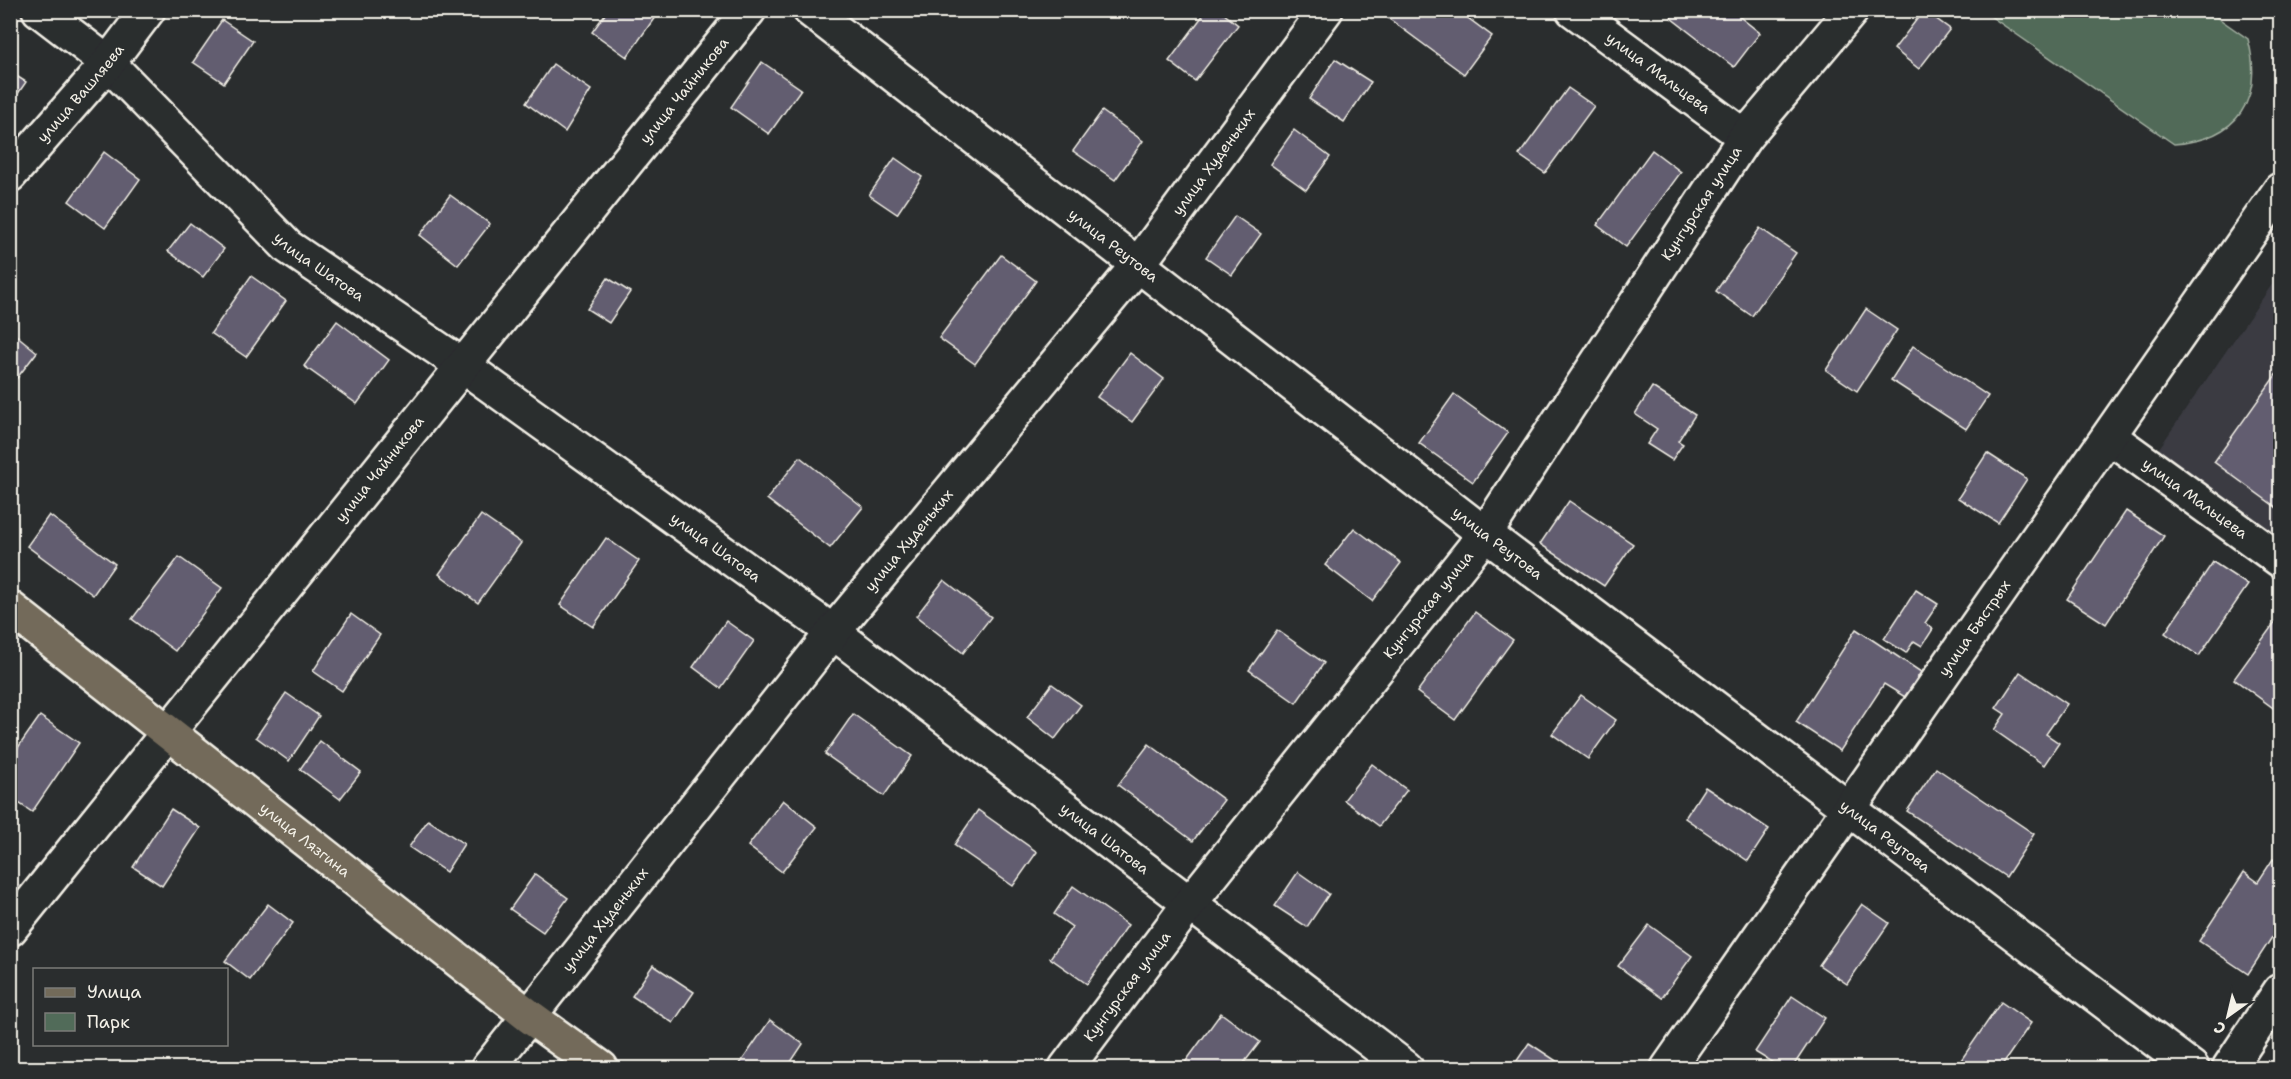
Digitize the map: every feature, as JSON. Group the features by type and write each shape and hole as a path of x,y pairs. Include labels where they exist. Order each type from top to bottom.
{"main road":[{"name":"улица Лязгина","path":"10,608 529,1016 601,1068"}],"street":[{"name":"улица Шатова","path":"39,10 108,63 288,247 462,365 833,632 1406,1068"},
{"name":"улица Вашляева","path":"10,176 108,63 148,10"},
{"name":"улица Чайникова","path":"10,929 749,10"},
{"name":"улица Реутова","path":"810,10 1485,534 2192,1068"},
{"name":"улица Худеньких","path":"488,1068 833,632 1137,266 1326,10"},
{"name":"улица Мальцева","path":"1573,10 1745,137"},
{"name":"Кунгурская улица","path":"1066,1068 1190,903 1485,534 1745,137 1852,10"},
{"name":"улица Быстрых","path":"1668,1068 2280,190"},
{"name":"улица Мальцева","path":"2110,437 2280,560"},
{"path":"2229,1068 2280,991"}],"shaded area":[{"path":"2280,273 2280,544 2153,457"}],"green space":[{"path":"1983,11 2208,11 2248,39 2252,61 2252,80 2248,98 2241,112 2230,125 2196,141 2174,144"}],"building":[{"path":"608,10 660,10 627,57 592,32"},
{"path":"1207,10 1219,10 1238,25 1195,81 1169,61"},
{"path":"1387,10 1457,10 1492,36 1464,74 1384,15"},
{"path":"1676,10 1731,10 1760,33 1734,67 1671,18"},
{"path":"1924,10 1950,29 1919,69 1894,49"},
{"path":"222,20 253,41 224,83 193,62"},
{"path":"1335,59 1371,82 1344,122 1309,99"},
{"path":"762,62 801,89 769,134 731,107"},
{"path":"553,64 591,90 565,132 526,103"},
{"path":"10,72 26,82 10,105"},
{"path":"1568,88 1594,106 1545,173 1519,155"},
{"path":"1102,111 1143,141 1115,180 1073,151"},
{"path":"1294,130 1330,157 1306,190 1270,164"},
{"path":"1652,150 1681,172 1626,247 1597,225"},
{"path":"104,152 140,179 105,228 69,201"},
{"path":"895,158 922,177 897,214 869,195"},
{"path":"450,195 490,224 458,265 420,235"},
{"path":"1235,216 1261,234 1232,275 1206,257"},
{"path":"190,223 224,249 203,277 168,251"},
{"path":"1760,228 1796,253 1752,316 1716,291"},
{"path":"1001,255 1036,281 975,364 939,338"},
{"path":"251,276 286,301 246,357 211,333"},
{"path":"608,278 630,292 609,323 587,309"},
{"path":"1866,309 1897,330 1857,391 1826,370"},
{"path":"337,321 389,360 357,404 304,366"},
{"path":"10,330 37,352 14,382 10,379"},
{"path":"1913,346 1988,396 1966,429 1891,380"},
{"path":"1130,353 1164,379 1132,422 1097,397"},
{"path":"2280,369 2280,510 2214,462"},
{"path":"1652,387 1695,415 1678,441 1683,444 1672,460 1647,444 1657,429 1635,414"},
{"path":"1454,394 1508,433 1473,482 1419,443"},
{"path":"1987,453 2027,479 1998,523 1958,498"},
{"path":"800,457 863,507 830,548 767,499"},
{"path":"1569,501 1633,544 1604,586 1540,544"},
{"path":"2126,511 2164,536 2106,624 2067,599"},
{"path":"49,515 115,564 93,595 27,546"},
{"path":"481,515 521,543 478,603 439,574"},
{"path":"1354,528 1401,563 1372,601 1325,565"},
{"path":"606,538 639,561 593,627 560,605"},
{"path":"179,557 222,588 175,651 132,619"},
{"path":"2213,562 2248,585 2199,656 2165,633"},
{"path":"944,580 991,617 963,653 916,616"},
{"path":"1916,590 1938,604 1925,623 1933,629 1922,646 1914,641 1906,653 1884,639"},
{"path":"1475,612 1513,640 1455,720 1417,692"},
{"path":"351,614 380,635 342,691 313,671"},
{"path":"2280,615 2280,713 2234,679"},
{"path":"726,621 754,641 721,688 693,667"},
{"path":"1856,629 1921,672 1905,697 1884,684 1840,751 1796,722"},
{"path":"1277,630 1324,663 1296,703 1249,670"},
{"path":"2020,672 2067,704 2046,734 2059,743 2044,765 1994,730 2005,714 1996,708"},
{"path":"1052,684 1081,705 1055,739 1027,717"},
{"path":"286,693 319,716 289,761 256,737"},
{"path":"1581,695 1616,720 1588,759 1552,734"},
{"path":"853,714 912,756 884,796 825,754"},
{"path":"40,716 79,743 32,812 10,797 10,759"},
{"path":"320,741 361,772 340,799 300,769"},
{"path":"1149,744 1224,800 1193,841 1118,785"},
{"path":"1372,764 1407,790 1379,826 1344,800"},
{"path":"1936,768 2034,834 2006,877 1907,811"},
{"path":"1705,787 1769,829 1748,861 1685,818"},
{"path":"783,800 817,827 782,872 748,846"},
{"path":"171,809 200,828 162,886 133,867"},
{"path":"978,810 1037,852 1013,886 954,845"},
{"path":"428,820 464,844 446,872 409,847"},
{"path":"2273,859 2280,864 2280,925 2248,974 2199,941 2244,872 2258,882"},
{"path":"1298,872 1329,894 1307,927 1275,906"},
{"path":"535,874 568,898 543,932 510,909"},
{"path":"1073,886 1128,925 1087,984 1050,958 1072,927 1054,914"},
{"path":"268,904 293,923 250,980 225,961"},
{"path":"1862,904 1889,923 1847,984 1819,965"},
{"path":"1649,925 1692,956 1662,998 1618,966"},
{"path":"653,965 694,992 673,1023 632,996"},
{"path":"1792,996 1825,1018 1792,1068 1781,1068 1755,1052"},
{"path":"2001,1002 2031,1023 2000,1068 1966,1068 1959,1063"},
{"path":"1221,1013 1260,1042 1240,1068 1181,1068"},
{"path":"770,1020 803,1044 787,1068 737,1068"},
{"path":"1529,1043 1567,1068 1512,1068"}]}
